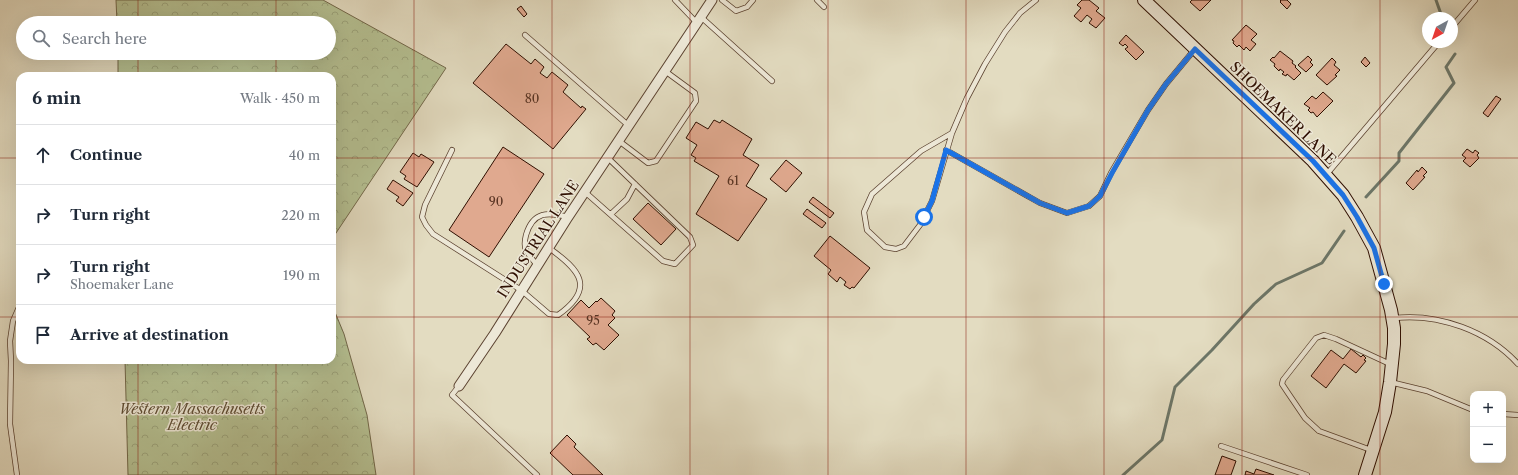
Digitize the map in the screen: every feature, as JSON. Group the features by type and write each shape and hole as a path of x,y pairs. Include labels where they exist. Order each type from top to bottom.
{"street":[{"name":"INDUSTRIAL LANE","path":"458,386 491,339 537,265 712,0"},
{"name":"SHOEMAKER LANE","path":"1144,0 1280,128 1326,175 1343,195 1374,248 1392,319 1394,337 1390,382 1385,412 1365,475"}],"lane":[{"path":"722,0 736,11 747,7 753,0"},
{"path":"817,0 824,7"},
{"path":"952,133 921,151 872,194 864,212 867,230 884,247 896,250 904,246 920,225 932,201 946,150 967,98 995,48 1015,19 1036,0"},
{"path":"1458,20 1475,0"},
{"path":"677,1 772,81"},
{"path":"525,34 629,126"},
{"path":"1326,175 1434,48"},
{"path":"946,150 1040,203 1067,213 1089,206 1100,196 1148,110 1166,84 1195,49"},
{"path":"619,141 648,163 656,161 696,101 695,93 665,71"},
{"path":"452,150 426,205 422,217 433,234 522,290 549,314 558,315 568,308 581,292 581,282 573,269 563,258 549,248"},
{"path":"585,192 663,260 675,264 693,246 690,237 608,158"},
{"path":"611,214 628,199 635,184"},
{"path":"537,265 526,250 525,240 527,230 532,221 540,215 551,213 569,217"},
{"path":"16,314 13,321 10,341 10,424 17,475"},
{"path":"1392,319 1406,317 1423,318 1465,328 1477,333 1509,355 1518,364"},
{"path":"1373,451 1320,431 1305,418 1282,384 1283,380 1316,338 1324,335 1348,344 1392,365"},
{"path":"1390,382 1427,391 1470,409"},
{"name":"INDUSTRIAL LANE","path":"458,386 452,395 537,475"},
{"path":"1506,414 1518,415"},
{"path":"1221,446 1307,475"}],"green space":[{"path":"116,0 323,0 446,68 336,233 336,72 118,72 118,60 336,60 336,16 117,16"},
{"name":"Western Massachusetts Electric","path":"336,315 344,334 367,415 376,475 128,475 125,364 336,364"}],"building":[{"path":"1082,0 1089,0 1099,8 1096,11 1105,18 1096,28 1089,23 1092,19 1087,15 1081,22 1074,16 1081,8 1077,5"},
{"path":"1192,0 1211,0 1200,11 1190,2"},
{"path":"1280,0 1287,0 1291,4 1287,9 1280,2"},
{"path":"521,6 527,14 524,17 517,9"},
{"path":"1246,25 1257,34 1251,40 1256,44 1250,51 1246,47 1244,50 1239,45 1237,47 1232,40"},
{"path":"1126,35 1144,52 1136,60 1125,49 1128,47 1125,44 1123,46 1119,43"},
{"path":"506,44 531,64 535,59 544,67 540,73 547,78 552,72 568,85 563,92 581,108 582,106 586,109 553,149 473,83"},
{"path":"1280,51 1293,61 1292,63 1301,73 1294,80 1287,74 1286,76 1282,74 1284,72 1280,69 1279,71 1274,66 1275,64 1270,60"},
{"path":"1308,56 1312,60 1310,62 1313,65 1306,72 1298,65"},
{"path":"1365,57 1370,63 1366,67 1361,62"},
{"path":"1332,58 1336,62 1334,65 1340,70 1335,75 1337,76 1327,85 1316,75"},
{"path":"1323,92 1333,101 1317,117 1313,112 1311,113 1308,110 1310,108 1304,104 1312,96 1316,99"},
{"path":"1496,96 1501,99 1488,117 1483,113"},
{"path":"714,120 720,123 722,120 752,139 743,155 759,165 746,186 767,199 738,241 696,214 719,176 694,161 696,158 691,155 697,145 686,138 696,122 708,129"},
{"path":"503,147 544,174 489,257 449,230"},
{"path":"1467,149 1473,153 1475,150 1479,153 1477,155 1479,158 1470,167 1463,161 1466,158 1462,155"},
{"path":"413,153 419,157 421,154 434,162 417,187 404,179 406,176 400,172"},
{"path":"786,160 802,173 786,192 770,179"},
{"path":"1422,167 1427,172 1423,176 1425,177 1413,190 1406,183 1417,170 1418,172"},
{"path":"393,180 413,193 403,206 396,201 399,197 387,189"},
{"path":"813,197 834,213 830,218 809,202"},
{"path":"648,203 676,229 661,245 633,219"},
{"path":"807,209 826,223 822,228 803,214"},
{"path":"830,236 870,268 854,288 852,287 850,289 844,285 846,282 840,277 837,282 828,274 831,270 814,256"},
{"path":"601,298 615,311 612,315 615,318 608,325 619,335 604,350 596,343 593,345 587,339 590,337 567,315 581,300 589,308"},
{"path":"1351,349 1361,357 1363,355 1366,358 1364,360 1366,361 1356,373 1344,364 1326,388 1311,376 1331,350 1343,359"},
{"path":"567,435 576,444 574,447 603,475 573,475 550,453"},
{"path":"1222,456 1236,461 1231,475 1215,475"},
{"path":"1256,469 1274,475 1245,475 1246,471 1254,474"}],"waterway":[{"path":"1436,0 1440,12"},
{"path":"1366,197 1399,161 1399,153 1454,83 1446,67 1455,54"},
{"path":"1123,475 1162,440 1175,387 1212,350 1254,304 1276,284 1322,263 1344,231"}],"route":[{"path":"924,217 932,201 946,150 1040,203 1067,213 1089,206 1100,196 1148,110 1166,84 1195,49 1313,161 1343,195 1369,237 1374,248 1384,284"}]}
